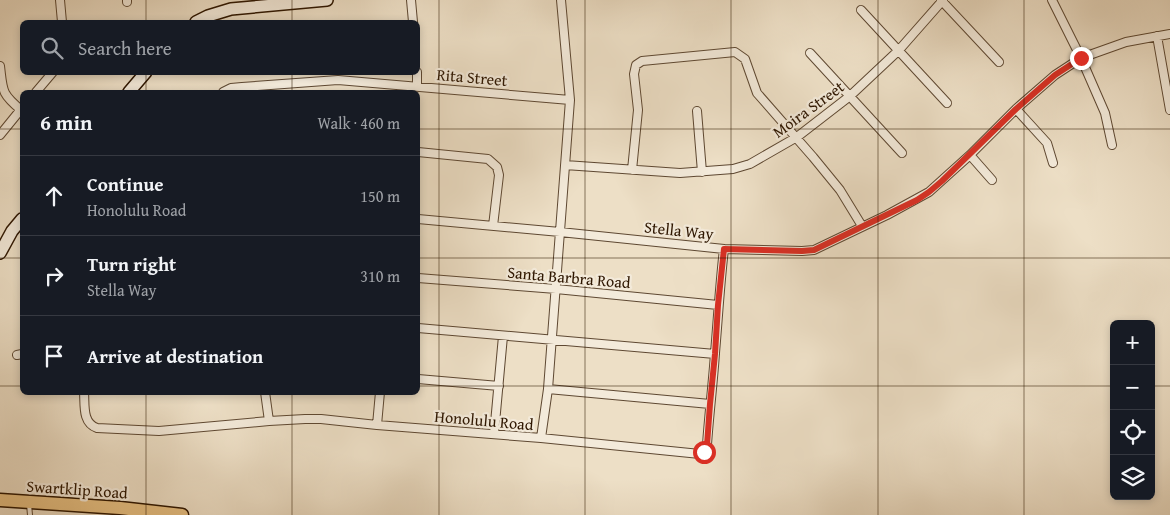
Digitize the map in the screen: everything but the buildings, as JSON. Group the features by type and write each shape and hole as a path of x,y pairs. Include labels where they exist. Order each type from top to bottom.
{"main road":[{"name":"Swartklip Road","path":"0,500 120,508 182,515"}],"street":[{"path":"60,0 62,20"},
{"path":"200,20 231,9 327,0"},
{"path":"411,0 413,20"},
{"path":"541,438 548,389 570,100 561,0"},
{"path":"942,0 999,62"},
{"name":"Moira Street","path":"565,166 680,173 733,169 744,166 797,138 850,96 899,50 942,0"},
{"path":"1052,0 1105,112 1112,145"},
{"path":"861,10 947,103"},
{"name":"Stella Way","path":"420,219 724,249 814,250 923,196 970,155 1016,109 1055,75 1081,58 1126,42 1170,34"},
{"path":"1157,36 1170,110"},
{"path":"632,170 638,110 634,74 636,66 642,61 735,52 745,59 757,93 840,190 862,226"},
{"path":"810,53 902,152"},
{"path":"0,66 4,94 20,108"},
{"path":"38,90 50,75"},
{"path":"131,90 143,75"},
{"path":"417,75 417,86"},
{"name":"Rita Street","path":"227,90 242,87 338,80 570,100"},
{"path":"1016,109 1047,143 1053,163"},
{"path":"0,135 20,111"},
{"path":"697,111 702,172"},
{"path":"420,152 488,159 497,167 499,175 493,226"},
{"path":"970,155 992,180"},
{"path":"0,254 12,231 20,221"},
{"name":"Honolulu Road","path":"84,395 87,420 91,426 97,428 159,431 269,421 321,419 700,454 706,450 707,445 724,249"},
{"name":"Santa Barbra Road","path":"420,278 718,305"},
{"path":"420,328 715,354"},
{"path":"494,434 503,336"},
{"path":"420,379 499,386"},
{"path":"548,389 710,404"},
{"path":"265,395 269,421"},
{"path":"377,425 380,395"}],"lane":[{"path":"29,501 30,515"}],"route":[{"path":"704,452 707,445 724,249 814,250 917,200 942,181 1016,109 1055,75 1081,58"}]}
